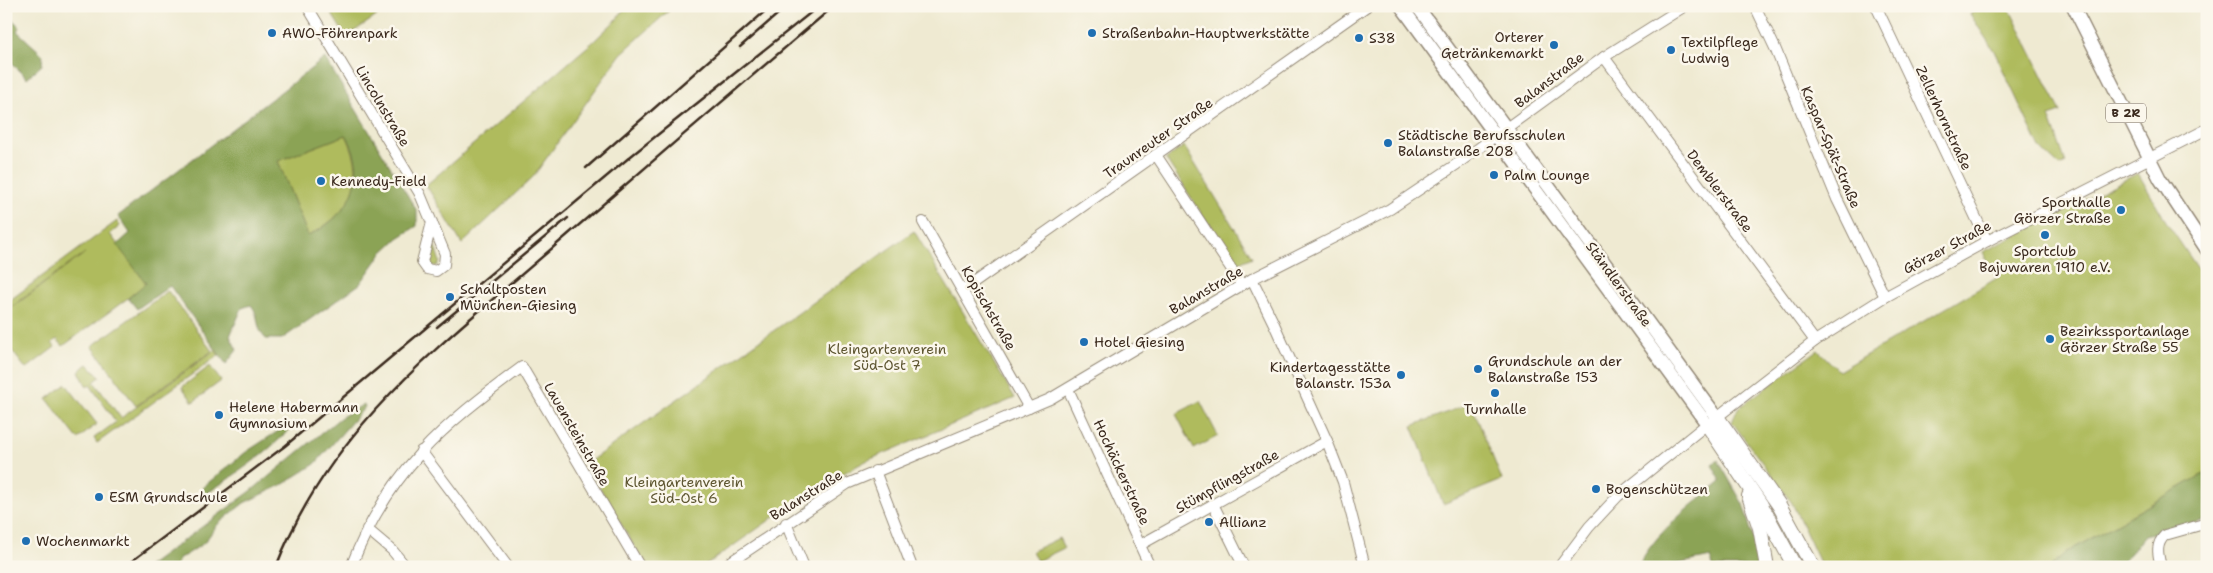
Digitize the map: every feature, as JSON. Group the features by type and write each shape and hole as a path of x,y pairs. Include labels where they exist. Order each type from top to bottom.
{"highway":[{"name":"Ständlerstraße","path":"1712,420 1795,567"},
{"name":"Ständlerstraße","path":"1712,420 1779,505 1813,567"},
{"path":"1744,476 1760,528 1767,567"}],"main road":[{"name":"Ständlerstraße","path":"1401,6 1501,132 1712,420"},
{"name":"Ständlerstraße","path":"1417,6 1501,132"},
{"name":"B 2R","path":"2073,6 2149,158 2207,250"}],"street":[{"name":"Lincolnstraße","path":"306,6 420,194 432,222"},
{"name":"Traunreuter Straße","path":"964,290 1367,6"},
{"name":"Balanstraße","path":"723,567 832,492 875,471 1029,408 1068,389 1252,279 1384,212 1423,188 1604,57 1685,6"},
{"name":"Kaspar-Spät-Straße","path":"1755,6 1775,48 1837,198 1886,296"},
{"name":"Zellerhornstraße","path":"1876,6 1987,241"},
{"name":"Demblerstraße","path":"1604,57 1815,341"},
{"name":"Görzer Straße","path":"1559,567 1589,527 1623,492 1712,420 1815,341 1886,296 1987,241 2207,129"},
{"path":"1156,156 1242,285"},
{"name":"Kopischstraße","path":"923,222 964,290 1029,408"},
{"path":"1252,279 1328,441 1343,482 1365,567"},
{"name":"Lauensteinstraße","path":"421,451 458,416 522,367 640,567"},
{"name":"Hochäckerstraße","path":"1068,389 1150,567"},
{"name":"Stümpflingstraße","path":"1140,545 1328,441"},
{"path":"351,567 367,529 399,479 421,451 508,567"},
{"path":"875,471 912,567"},
{"path":"1213,504 1244,567"},
{"path":"786,523 804,567"},
{"path":"2161,567 2158,543 2165,535 2207,523"},
{"path":"367,529 392,550 406,567"}],"green space":[{"path":"327,6 391,6 346,37"},
{"path":"626,6 674,6 621,54 533,177 462,244 426,185 594,41 617,19"},
{"path":"1987,6 2008,6 2061,112 2049,116 2066,163 2059,166 2040,148 1994,51 1970,14"},
{"path":"6,13 20,27 17,31 43,55 42,65 27,78 6,57"},
{"path":"325,58 417,211 417,226 398,238 382,253 360,284 282,339 266,339 262,335 256,314 251,305 242,308 230,336 237,350 226,364 170,286 137,309 128,298 146,283 117,245 130,233 118,216","holes":["346,135 353,151 356,181 352,194 345,207 335,218 308,236 278,161"]},
{"name":"Kennedy-Field","path":"346,135 353,152 356,167 352,194 345,206 335,217 308,236 278,161"},
{"path":"1184,146 1252,257 1235,265 1166,159"},
{"name":"Bezirkssportanlage Görzer Straße 55","path":"2138,173 2167,223 2207,282 2207,472 2064,554 2050,567 1822,567 1792,503 1732,422 1738,408 1818,350 1839,371 1997,278 1983,252"},
{"path":"117,221 120,226 110,234 147,284 63,346 57,339 52,343 55,347 26,369 6,343 6,312 85,253 6,311 6,303"},
{"name":"Kleingartenverein Süd-Ost 7","path":"914,231 1015,398 866,461 814,489 703,567 646,567 586,464"},
{"path":"435,247 440,262 437,266 431,266 427,263 430,248"},
{"path":"168,291 212,351 136,406 92,346"},
{"path":"215,350 219,355 97,443 94,438 116,422 90,385 87,387 79,371 88,364 100,377 94,382 121,418"},
{"path":"210,366 221,381 193,402 182,387"},
{"path":"66,384 97,424 78,439 47,399"},
{"path":"1200,401 1218,436 1194,449 1176,414"},
{"path":"1471,403 1502,480 1443,504 1412,426"},
{"path":"364,404 365,407 315,464 282,485 244,503 218,524 204,543 179,558 176,567 147,567 251,491 340,418"},
{"path":"289,424 290,429 259,456 203,496 201,494 203,487 246,452"},
{"path":"1718,460 1743,504 1762,567 1713,567 1711,557 1663,567 1638,567 1645,554 1664,531 1721,481 1712,465"},
{"path":"2207,472 2207,520 2145,535 2118,567 2050,567 2064,554"},
{"path":"1059,538 1064,548 1037,561 1032,551"}],"railway":[{"path":"586,168 771,6"},
{"path":"740,47 787,6"},
{"path":"124,567 285,446 631,156 819,6"},
{"path":"276,567 300,516 328,470 360,427 396,388 474,316 834,6"},
{"path":"437,327 568,218"}],"place":[{"name":"AWO-Föhrenpark","path":"272,33"},
{"name":"Straßenbahn-Hauptwerkstätte","path":"1092,33"},
{"name":"S38","path":"1359,38"},
{"name":"Orterer Getränkemarkt","path":"1554,45"},
{"name":"Textilpflege Ludwig","path":"1671,50"},
{"name":"Städtische Berufsschulen Balanstraße 208","path":"1388,143"},
{"name":"Palm Lounge","path":"1494,175"},
{"name":"Kennedy-Field","path":"321,181"},
{"name":"Sporthalle Görzer Straße","path":"2121,210"},
{"name":"Sportclub Bajuwaren 1910 e.V.","path":"2045,235"},
{"name":"Schaltposten München-Giesing","path":"450,297"},
{"name":"Bezirkssportanlage Görzer Straße 55","path":"2050,339"},
{"name":"Hotel Giesing","path":"1084,342"},
{"name":"Grundschule an der Balanstraße 153","path":"1478,369"},
{"name":"Kindertagesstätte Balanstr. 153a","path":"1401,375"},
{"name":"Turnhalle","path":"1495,393"},
{"name":"Helene Habermann Gymnasium","path":"219,415"},
{"name":"Bogenschützen","path":"1596,489"},
{"name":"ESM Grundschule","path":"99,497"},
{"name":"Allianz","path":"1209,522"},
{"name":"Wochenmarkt","path":"26,541"}],"park label":[{"name":"Kleingartenverein Süd-Ost 6","path":"684,490"}]}
